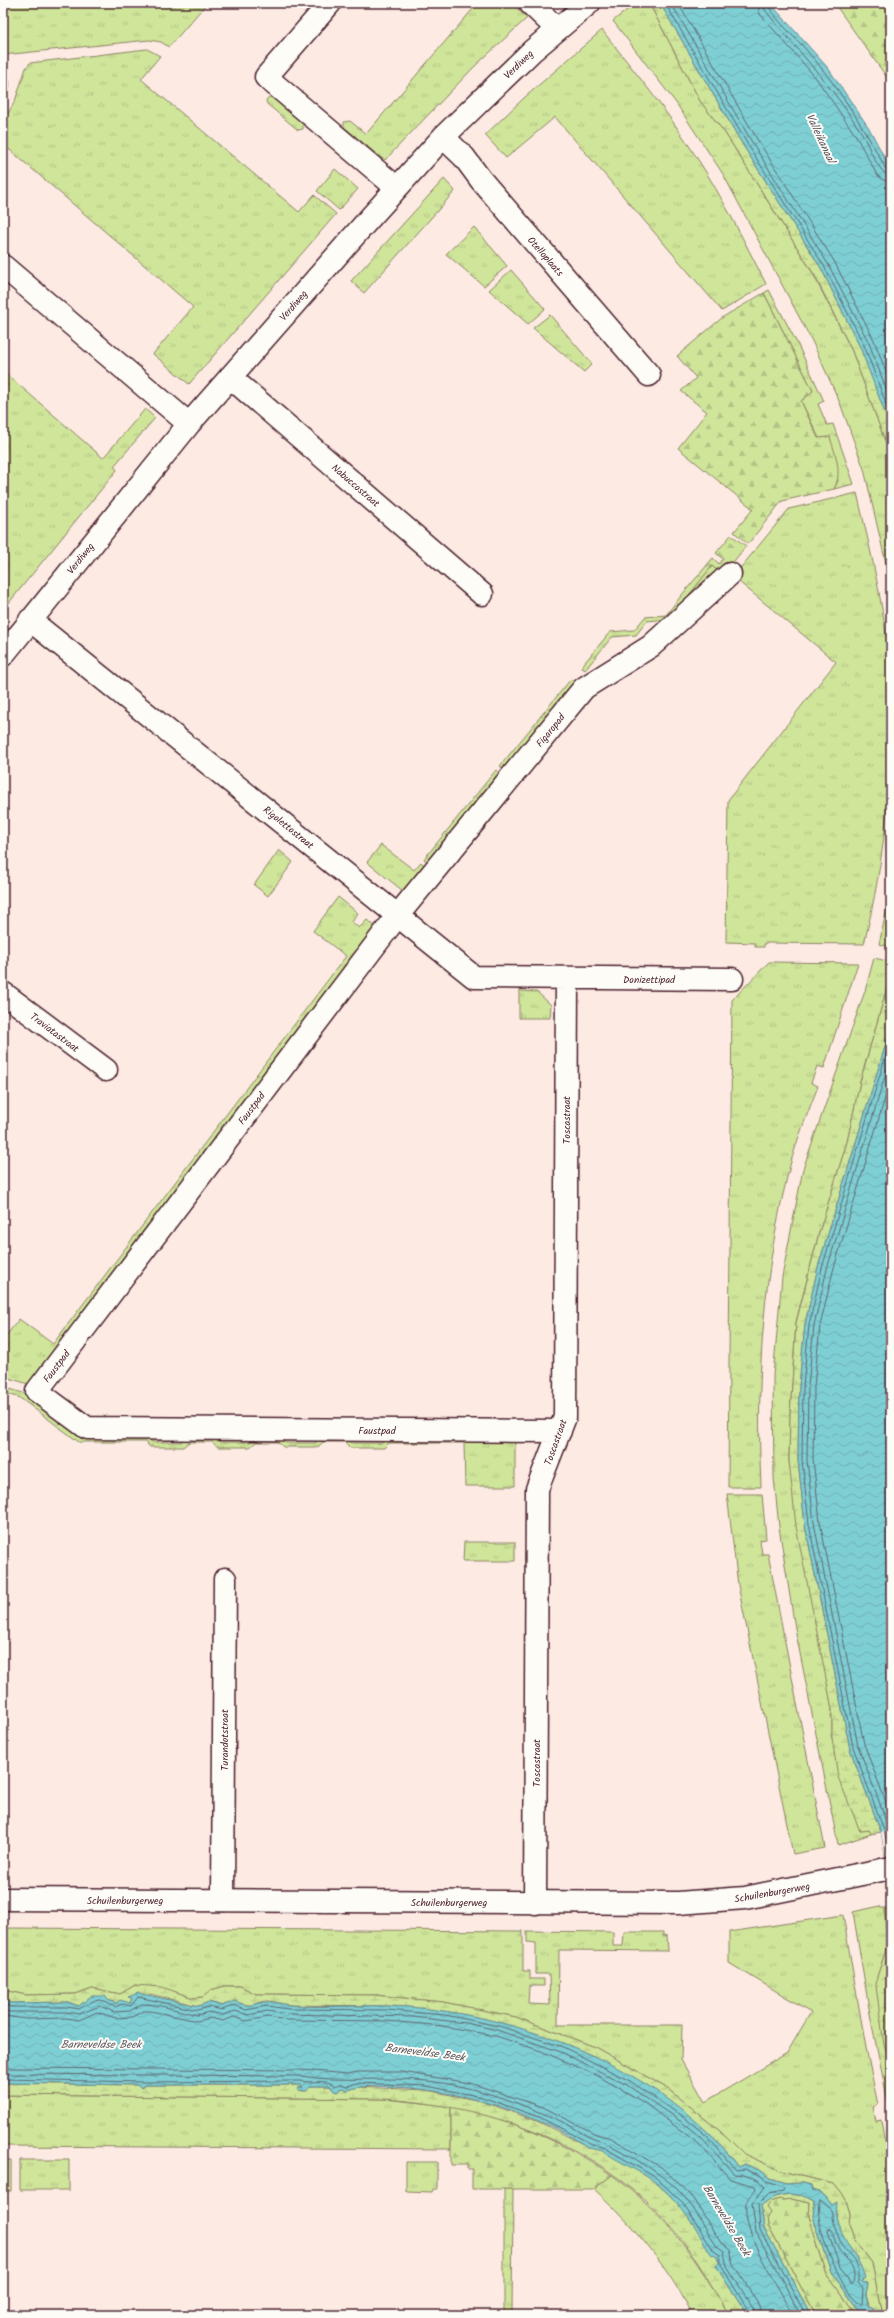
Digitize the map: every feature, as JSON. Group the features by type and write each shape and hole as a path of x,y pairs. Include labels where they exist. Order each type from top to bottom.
{"street":[{"path":"330,3 266,77 397,188"},
{"path":"530,3 557,29"},
{"name":"Verdiweg","path":"3,655 189,424 397,188 443,137 532,51 589,3"},
{"name":"Otelloplaats","path":"443,137 464,157 481,180 649,375"},
{"path":"3,266 189,424"},
{"name":"Nabuccostraat","path":"230,377 482,594"},
{"name":"Figaropad","path":"398,915 584,688 651,646 730,574"},
{"name":"Rigolettostraat","path":"30,620 398,915 474,978 567,979"},
{"name":"Faustpad","path":"398,915 37,1391 87,1428 560,1431"},
{"name":"Donizettipad","path":"567,979 732,979"},
{"name":"Toscastraat","path":"535,1903 537,1489 565,1417 567,979"},
{"name":"Traviatastraat","path":"3,993 106,1070"},
{"name":"Turandotstraat","path":"223,1900 225,1579"},
{"name":"Schuilenburgerweg","path":"3,1899 678,1903 745,1898 889,1869"}],"green space":[{"path":"3,3 207,3 169,47 161,42 149,40 3,55"},
{"path":"478,3 511,3 527,18 474,67 385,160 344,127 344,122 350,121 366,134"},
{"path":"636,3 649,3 700,101 725,133 811,270 852,351 891,457 891,585 864,469 840,403 812,341 723,174 676,103 613,21"},
{"path":"649,3 660,3 744,147 821,268 860,347 875,385 891,429 891,457 852,351 815,276 725,133 700,101"},
{"path":"834,3 891,3 891,83"},
{"path":"602,30 675,125 707,173 766,284 722,311 555,117 506,158 485,135 524,98"},
{"path":"147,49 160,56 141,79 299,212 314,195 336,214 189,384 153,354 193,307 3,144 3,122 15,101 26,68 30,63"},
{"path":"3,71 8,78 9,90 3,102"},
{"path":"269,97 272,97 303,123 303,129 298,130 267,104 266,100"},
{"path":"335,169 358,189 339,210 317,191"},
{"path":"444,179 455,191 364,293 351,281"},
{"path":"474,227 507,266 484,286 446,254"},
{"path":"511,270 545,309 528,324 489,290"},
{"path":"769,290 797,343 824,401 818,404 827,425 833,424 854,484 834,489 838,481 830,437 819,438 801,401 813,391 764,293"},
{"path":"764,293 813,391 801,401 818,438 830,437 836,456 838,476 834,489 782,501 748,544 734,532 753,509 678,448 707,412 681,391 696,378 677,356 723,317"},
{"path":"550,315 592,364 584,372 533,328"},
{"path":"3,371 103,458 145,409 155,418 114,466 117,470 3,610"},
{"path":"857,493 873,564 886,635 891,683 892,716 889,782 883,847 878,879 864,944 764,943 764,947 755,947 755,943 726,942 728,800 836,662 733,577 789,509"},
{"path":"731,535 746,546 723,575 712,566 685,600 681,596 713,558 719,564 723,559 716,553"},
{"path":"712,566 723,575 720,579 713,573 688,602 685,600 669,619 647,621 636,635 612,637 585,670 581,667 610,632 634,630 645,617 666,615 681,596 685,599"},
{"path":"571,679 575,682 503,769 500,766"},
{"path":"496,770 500,773 427,862 424,859"},
{"path":"381,845 414,870 421,862 424,865 403,891 367,862"},
{"path":"279,850 293,862 268,896 254,885"},
{"path":"891,890 891,947 879,944"},
{"path":"338,897 358,913 352,922 359,928 367,920 375,926 28,1384 3,1376 3,1340 19,1319 53,1344 346,956 313,931"},
{"path":"874,958 891,962 891,974 860,1082 847,1142 819,1233 796,1322 790,1415 789,1461 832,1709 832,1738 860,1831 870,1830 871,1834 838,1845 795,1628 779,1527 774,1478 773,1376 782,1277 803,1169 865,991"},
{"path":"769,962 858,963 824,1068 817,1066 811,1083 818,1086 792,1158 774,1239 768,1280 761,1362 761,1487 728,1487 732,1000"},
{"path":"891,974 891,1027 818,1267 805,1324 799,1386 798,1460 805,1525 850,1749 881,1832 871,1834 869,1830 860,1831 838,1777 832,1738 832,1709 796,1526 789,1461 790,1415 796,1323 819,1233 847,1142 860,1082"},
{"path":"519,991 537,992 551,1005 550,1018 519,1018"},
{"path":"3,1387 23,1393 81,1437 147,1437 152,1442 181,1442 187,1437 215,1437 220,1442 250,1442 255,1437 280,1437 286,1443 315,1443 321,1438 347,1438 352,1443 382,1443 387,1438 515,1439 515,1486 465,1486 464,1443 389,1443 384,1448 350,1448 345,1442 323,1442 318,1447 283,1447 278,1442 256,1442 250,1447 218,1447 212,1442 189,1442 183,1447 150,1447 145,1442 79,1442 20,1398 3,1392"},
{"path":"727,1494 762,1494 766,1539 760,1540 762,1554 768,1554 825,1848 793,1854 738,1585"},
{"path":"464,1542 515,1542 515,1561 463,1561"},
{"path":"880,1906 880,1908 885,1908 886,1950 877,1977 891,2061 891,2117 871,2020 853,1912"},
{"path":"891,1906 891,2061 884,2045 876,1986 877,1977 886,1950 885,1908"},
{"path":"843,1915 866,2048 878,2105 873,2107 876,2121 881,2120 891,2173 891,2315 882,2315 872,2263 854,2239 849,2224 850,2213 845,2198 834,2184 781,2171 743,2154 727,2137 670,2090 595,2047 516,2017 443,2002 375,1995 256,1994 240,1986 225,1986 211,1990 203,1997 193,1998 176,1992 135,1985 120,1994 92,1988 76,1994 26,1995 3,1990 3,1928 523,1931 523,1971 530,1971 530,1979 544,1979 544,1986 529,1986 528,2004 550,2005 549,1974 536,1974 536,1943 527,1942 527,1931 613,1932 613,1946 623,1946 624,1932 663,1932 663,1936 667,1935 668,1951 559,1950 558,2025 682,2025 681,2060 705,2102 787,2053 811,2012 729,1963 729,1932"},
{"path":"135,1985 162,1987 193,1998 203,1997 211,1990 225,1986 240,1986 256,1994 374,1995 443,2002 516,2017 595,2047 670,2090 727,2137 744,2154 781,2171 834,2184 845,2198 850,2213 849,2224 854,2239 872,2263 882,2315 872,2315 866,2294 868,2284 862,2282 862,2279 864,2279 855,2254 845,2243 836,2220 837,2213 821,2192 812,2189 811,2185 803,2183 787,2184 769,2179 763,2172 745,2164 739,2167 712,2136 702,2127 659,2095 596,2058 529,2031 495,2021 459,2014 387,2006 291,2005 267,2001 246,2005 235,2001 222,2006 209,2002 198,2006 150,1994 148,1996 129,1997 132,1998 130,2003 117,2003 97,1997 90,1998 79,2006 68,2002 10,2003 3,1999 3,1990 26,1995 76,1994 92,1988 120,1994"},
{"path":"3,2083 139,2085 141,2088 145,2085 301,2085 303,2088 299,2088 298,2090 306,2091 311,2086 330,2086 334,2091 342,2088 347,2090 357,2087 426,2090 481,2101 537,2121 591,2148 604,2151 653,2180 678,2203 717,2257 719,2263 716,2266 747,2315 728,2315 706,2276 672,2228 634,2190 603,2167 569,2148 534,2132 498,2119 460,2109 384,2099 3,2095"},
{"path":"3,2095 384,2099 451,2106 451,2149 3,2146"},
{"path":"451,2106 515,2124 555,2142 612,2175 594,2189 472,2189 472,2169 467,2169 467,2165 451,2165"},
{"path":"3,2160 11,2160 11,2191 3,2191"},
{"path":"20,2160 69,2160 69,2190 20,2190"},
{"path":"406,2162 437,2162 437,2189 433,2189 432,2192 406,2191"},
{"path":"612,2175 631,2189 664,2221 705,2275 728,2315 693,2315 672,2280 649,2248 623,2218 594,2189"},
{"path":"504,2189 513,2189 512,2315 504,2315"},
{"path":"790,2194 805,2196 815,2201 813,2216 832,2273 862,2315 857,2315 827,2275 809,2216 810,2203 791,2199 772,2201 766,2207 770,2213 767,2217 768,2226 816,2315 811,2315 764,2228 761,2206 770,2197"},
{"path":"791,2199 810,2203 809,2216 827,2275 857,2315 816,2315 768,2226 766,2207 772,2201"}],"water":[{"name":"Valleikanaal","path":"660,3 770,3 828,68 869,128 891,170 891,429 860,347 821,268 744,147"},
{"path":"891,1027 891,1889 881,1832 850,1749 805,1525 798,1460 799,1386 805,1324 818,1267"},
{"name":"Barneveldse Beek","path":"138,1993 198,2006 209,2002 222,2006 235,2001 246,2005 262,2002 275,2002 300,2006 385,2006 432,2009 481,2018 531,2031 580,2050 626,2073 669,2100 707,2131 739,2167 745,2164 763,2172 769,2179 787,2184 803,2183 811,2185 812,2189 821,2192 831,2205 836,2202 838,2223 846,2242 862,2269 865,2279 862,2279 862,2282 868,2283 866,2294 868,2306 873,2308 872,2315 862,2315 832,2273 813,2216 815,2201 794,2194 787,2194 773,2198 761,2206 764,2228 811,2315 747,2315 716,2266 719,2263 717,2257 711,2254 676,2202 660,2186 602,2151 590,2148 561,2131 521,2114 480,2101 438,2092 383,2086 353,2088 347,2090 342,2088 339,2089 339,2092 334,2091 330,2086 311,2086 306,2091 298,2090 299,2087 303,2088 301,2085 145,2085 141,2088 138,2085 3,2083 3,1999 10,2003 68,2002 79,2006 91,1996 105,1996 108,2000 116,2003 120,2000 130,2003 132,1998 128,1997"}],"pier":[{"path":"891,1830 891,1889 881,1832"}]}
